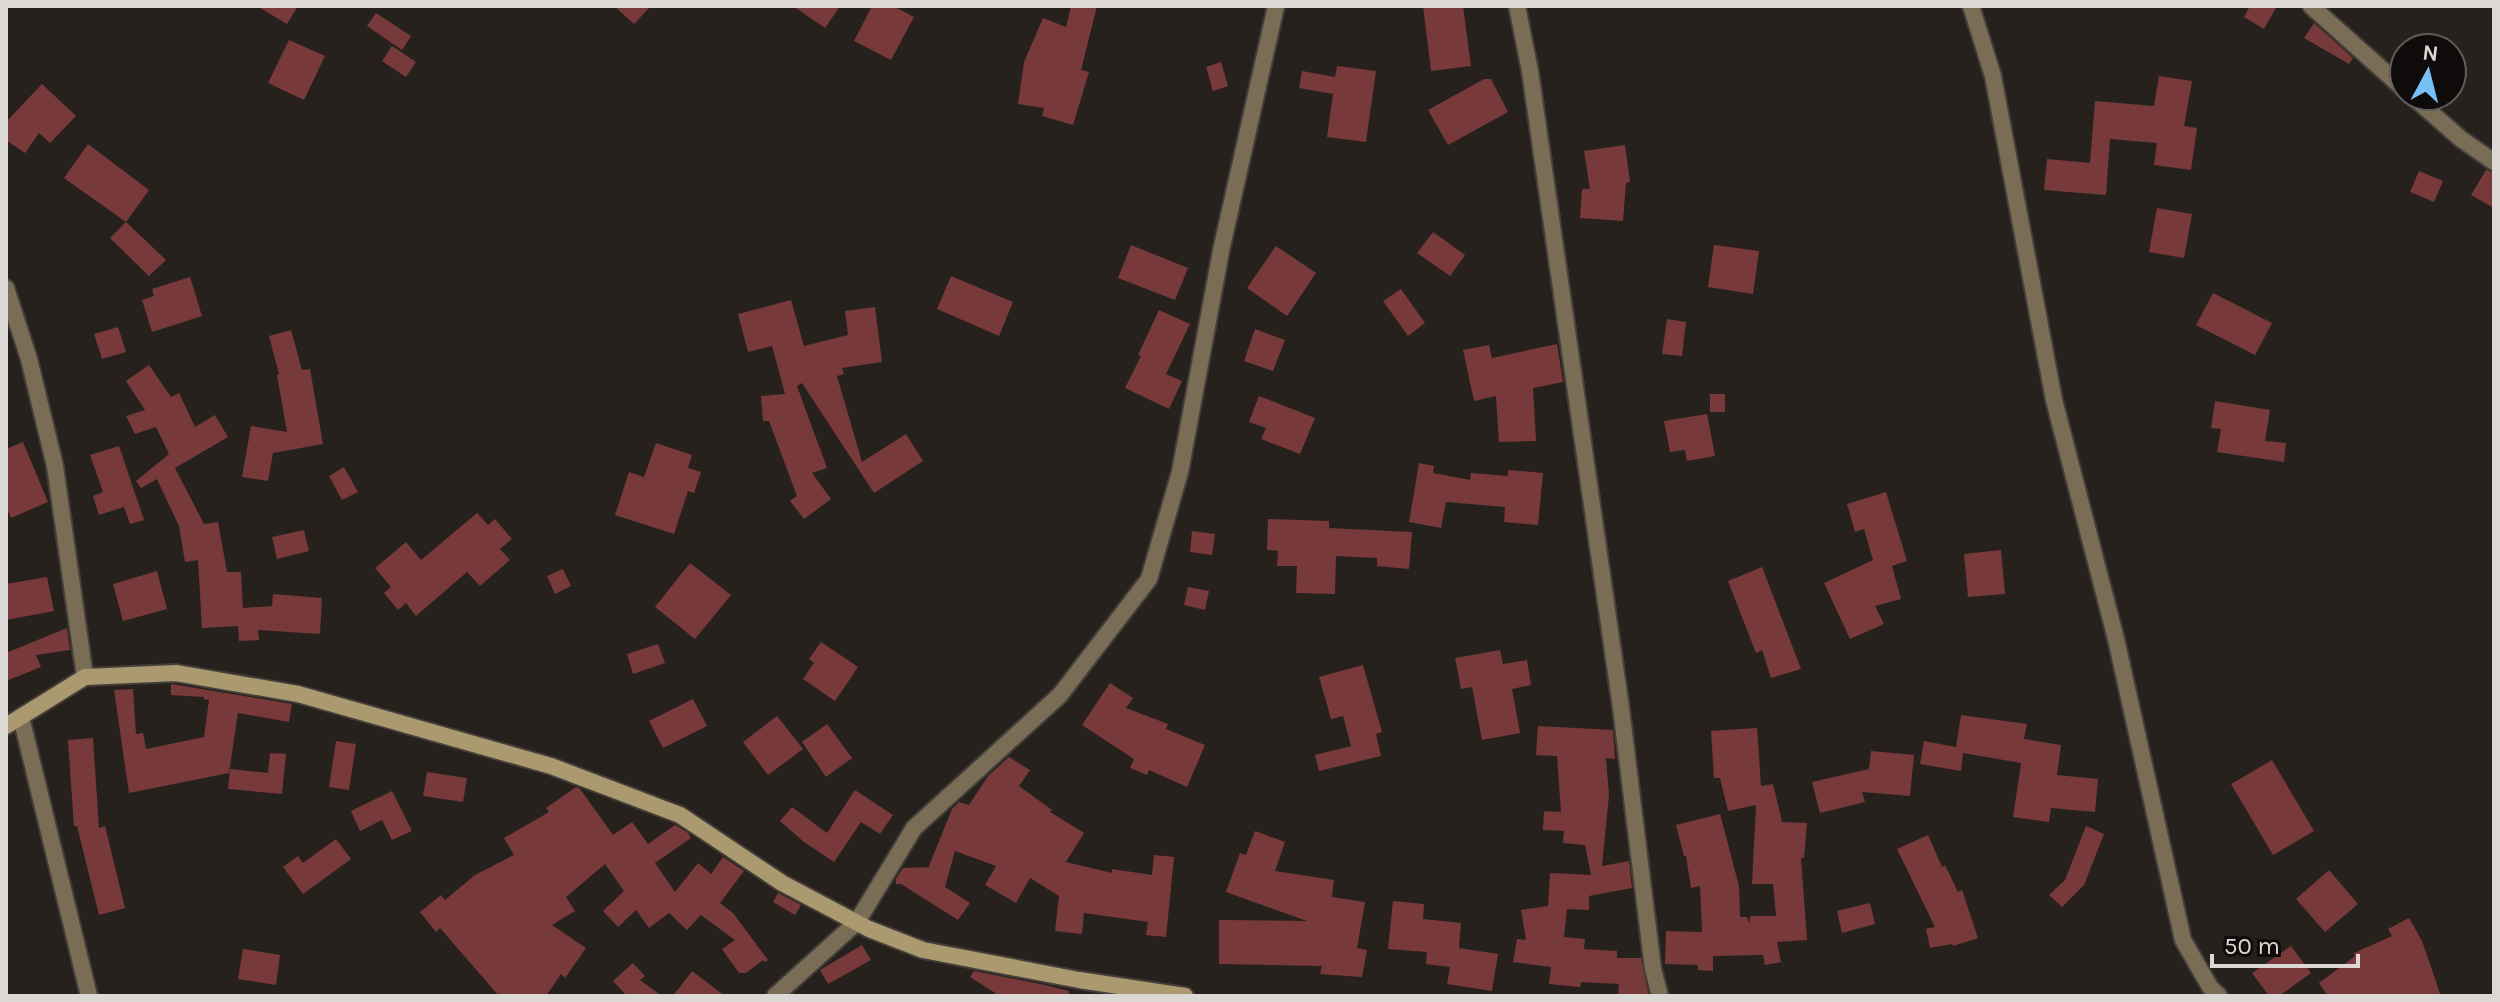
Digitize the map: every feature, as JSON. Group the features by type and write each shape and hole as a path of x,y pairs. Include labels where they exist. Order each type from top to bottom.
{"street":[{"path":"775,996 857,922 914,828 1060,695 1149,579 1180,472 1221,251 1276,6"},
{"path":"1517,6 1530,71 1621,708 1653,969 1660,996"},
{"path":"1971,6 1993,76 2054,400 2116,639 2183,940 2210,987 2219,996"},
{"path":"2311,6 2388,75"},
{"path":"2430,112 2494,162"},
{"path":"6,288 29,359 55,466 85,677"},
{"path":"89,996 13,721 85,677 176,673 298,694 551,766 680,815 782,883 857,922 923,950 1079,980 1185,996"}],"building":[{"path":"257,6 298,6 287,24"},
{"path":"614,6 651,6 634,24"},
{"path":"793,6 840,6 825,28"},
{"path":"872,6 893,6 914,17 891,60 854,41"},
{"path":"1071,6 1097,6 1081,70 1089,72 1073,125 1042,116 1044,108 1018,104 1024,62 1043,18 1066,27"},
{"path":"1423,6 1463,6 1471,66 1431,71"},
{"path":"2250,6 2277,6 2264,29 2244,17"},
{"path":"376,13 411,36 402,50 367,26"},
{"path":"2314,23 2353,58 2349,64 2304,38"},
{"path":"289,40 325,56 304,100 268,83"},
{"path":"392,46 416,62 406,77 382,61"},
{"path":"1221,62 1228,86 1213,91 1206,67"},
{"path":"1337,66 1376,71 1366,142 1327,137 1333,94 1299,88 1302,71 1335,77"},
{"path":"2159,76 2192,81 2184,126 2197,128 2191,170 2154,165 2157,143 2110,139 2106,195 2044,190 2047,159 2090,163 2095,101 2154,106"},
{"path":"1484,79 1491,79 1508,112 1448,145 1428,110"},
{"path":"42,84 76,116 50,143 39,133 25,153 6,140 6,122"},
{"path":"88,144 149,190 126,222 64,178"},
{"path":"1625,145 1630,182 1626,183 1623,221 1580,218 1582,189 1590,189 1584,151"},
{"path":"2486,170 2494,173 2494,208 2471,195"},
{"path":"2419,171 2443,181 2434,202 2410,192"},
{"path":"2157,208 2192,214 2184,258 2149,252"},
{"path":"126,222 166,260 149,276 110,238"},
{"path":"1433,232 1465,255 1450,276 1417,253"},
{"path":"1131,245 1188,268 1175,300 1118,278"},
{"path":"1714,245 1759,251 1753,294 1708,287"},
{"path":"1276,246 1316,273 1287,316 1247,288"},
{"path":"951,276 1013,302 999,336 937,309"},
{"path":"190,277 202,316 152,332 142,300 154,296 152,289"},
{"path":"1401,289 1425,323 1408,336 1383,301"},
{"path":"2213,293 2272,323 2255,355 2196,325"},
{"path":"791,300 804,346 848,335 845,311 875,307 882,362 842,368 844,374 837,376 862,462 906,434 923,461 874,493 802,383 797,386 827,468 812,473 831,499 804,519 790,501 797,496 769,421 763,421 761,396 785,394 772,346 748,352 738,314"},
{"path":"1159,310 1190,324 1166,374 1182,381 1169,409 1125,388"},
{"path":"1667,319 1686,322 1682,356 1662,354"},
{"path":"118,327 126,352 102,359 94,334"},
{"path":"1255,329 1285,340 1273,371 1244,361"},
{"path":"291,330 302,370 310,369 323,444 273,453 268,481 242,477 251,426 287,432 279,374 269,336"},
{"path":"1557,344 1563,382 1533,388 1536,441 1499,442 1496,396 1474,401 1463,350 1489,345 1492,358"},
{"path":"149,365 171,397 179,393 195,427 215,415 228,437 175,468 204,524 218,522 227,572 241,572 243,608 272,606 273,594 322,598 320,634 258,630 259,640 239,641 238,626 202,628 198,560 185,562 179,526 157,479 141,488 136,481 169,454 156,427 135,434 126,416 145,410 126,381"},
{"path":"1710,394 1725,394 1725,412 1710,412"},
{"path":"1259,396 1315,418 1300,454 1261,439 1266,428 1249,422"},
{"path":"2215,401 2270,410 2265,441 2286,443 2284,462 2217,452 2221,429 2211,428"},
{"path":"1707,414 1715,456 1687,461 1685,450 1670,452 1664,421"},
{"path":"23,442 48,502 11,518 6,507 6,449"},
{"path":"656,443 692,455 688,468 701,472 694,493 688,491 674,534 615,515 629,472 644,477"},
{"path":"119,446 144,520 130,524 124,507 99,515 93,496 103,492 90,455"},
{"path":"1419,463 1434,466 1433,473 1470,480 1471,473 1508,476 1508,470 1543,473 1538,525 1504,522 1505,507 1446,502 1441,528 1409,522"},
{"path":"344,467 358,492 342,500 329,476"},
{"path":"1886,492 1907,561 1892,566 1901,599 1875,606 1884,624 1850,639 1824,583 1873,560 1864,529 1855,532 1847,504"},
{"path":"477,513 488,525 495,519 512,539 500,549 510,560 480,586 467,572 416,616 406,603 398,610 384,593 391,587 375,568 406,542 421,560"},
{"path":"1268,519 1329,521 1329,528 1412,532 1409,569 1377,566 1377,558 1336,556 1335,594 1296,593 1297,566 1277,566 1278,551 1267,550"},
{"path":"304,530 309,551 277,559 272,537"},
{"path":"1192,531 1215,534 1212,555 1190,552"},
{"path":"2001,550 2005,594 1968,597 1964,554"},
{"path":"690,563 731,595 695,639 655,607"},
{"path":"1762,567 1801,669 1771,678 1762,650 1756,653 1728,581"},
{"path":"563,569 571,586 555,594 547,576"},
{"path":"157,571 167,609 123,621 113,584"},
{"path":"47,577 54,611 6,620 6,584"},
{"path":"1188,587 1209,591 1205,610 1184,605"},
{"path":"67,628 70,650 36,655 41,667 6,681 6,653"},
{"path":"821,642 858,667 835,701 803,679 814,663 809,659"},
{"path":"658,644 665,663 633,674 627,654"},
{"path":"1500,650 1503,664 1527,660 1531,685 1512,689 1520,733 1482,740 1472,687 1461,689 1455,658"},
{"path":"1363,665 1382,732 1376,734 1381,756 1319,771 1315,755 1351,746 1343,716 1331,719 1319,677"},
{"path":"1110,683 1133,698 1126,708 1168,724 1166,729 1205,745 1187,787 1149,770 1147,775 1130,768 1134,759 1082,725"},
{"path":"171,684 292,704 289,722 238,713 229,773 129,793 114,690 133,689 136,734 143,733 146,749 204,737 209,700 171,695"},
{"path":"693,699 707,726 663,748 649,721"},
{"path":"1961,715 2027,724 2024,739 2061,745 2057,775 2098,779 2095,812 2051,808 2049,822 2013,817 2021,763 1963,753 1961,771 1920,764 1924,741 1956,747"},
{"path":"777,716 803,749 768,775 743,742"},
{"path":"827,724 852,758 826,777 802,742"},
{"path":"1538,726 1613,730 1615,759 1606,758 1609,795 1602,866 1629,861 1632,888 1589,896 1589,910 1567,909 1564,937 1585,939 1584,949 1617,951 1617,958 1641,958 1649,996 1618,996 1619,984 1581,982 1580,987 1549,984 1551,967 1513,962 1517,939 1526,940 1521,910 1548,906 1550,873 1591,875 1585,845 1563,843 1564,831 1543,830 1544,811 1561,812 1557,756 1536,755"},
{"path":"1757,728 1761,786 1773,784 1782,822 1807,823 1804,858 1801,858 1807,940 1777,942 1781,962 1765,965 1763,955 1713,956 1713,971 1698,970 1698,965 1665,964 1666,931 1702,932 1700,886 1691,888 1686,856 1676,825 1720,814 1739,886 1740,917 1747,917 1749,924 1750,916 1776,916 1773,884 1752,884 1756,805 1728,811 1720,778 1714,778 1711,731"},
{"path":"93,738 99,828 105,826 125,908 99,915 77,826 74,826 68,740"},
{"path":"336,741 356,744 349,790 329,787"},
{"path":"1871,751 1914,755 1910,796 1862,792 1865,802 1820,813 1812,782 1869,769"},
{"path":"270,753 286,754 282,794 228,789 230,769 268,773"},
{"path":"1009,757 1030,770 1019,786 1052,810 1050,812 1084,833 1066,862 1112,873 1112,869 1152,875 1154,855 1174,857 1166,937 1146,935 1148,922 1084,913 1082,934 1055,931 1059,896 1030,878 1016,903 985,885 996,866 955,851 945,887 970,903 958,920 901,884 896,884 903,868 931,867 952,809 959,802 969,805 988,776"},
{"path":"2272,760 2314,831 2273,855 2231,784"},
{"path":"427,772 467,778 463,802 423,796"},
{"path":"576,787 613,835 632,822 648,844 675,825 688,833 691,838 655,863 675,892 698,863 711,874 723,857 744,871 720,903 733,913 768,960 763,960 746,973 739,973 722,949 735,940 701,915 687,930 669,913 649,928 636,910 618,927 603,911 624,891 605,864 566,897 575,911 552,925 586,948 565,978 561,974 546,996 499,996 440,928 436,932 420,912 441,895 445,900 475,875 514,855 504,838 549,812 546,808"},
{"path":"855,790 893,815 880,834 861,822 834,862 780,821 792,807 827,833"},
{"path":"392,791 412,831 392,840 382,820 360,831 351,811"},
{"path":"2086,826 2104,834 2084,885 2062,907 2049,895 2065,880"},
{"path":"1255,831 1285,842 1275,871 1334,880 1332,897 1365,902 1357,948 1367,950 1362,977 1320,974 1322,966 1219,964 1219,920 1307,921 1226,892 1240,853 1246,855"},
{"path":"1928,835 1942,867 1945,865 1958,892 1962,890 1978,938 1953,946 1930,948 1926,929 1935,927 1897,849"},
{"path":"336,839 351,859 303,894 283,867 298,856 303,863"},
{"path":"2329,870 2358,904 2325,932 2296,899"},
{"path":"778,893 801,905 795,915 773,902"},
{"path":"1393,901 1424,904 1423,919 1461,923 1459,948 1498,954 1492,991 1447,984 1450,967 1426,964 1427,952 1388,949"},
{"path":"1870,903 1875,924 1842,933 1837,911"},
{"path":"2409,918 2422,941 2441,996 2328,996 2319,983 2355,956 2354,953 2392,936 2388,929"},
{"path":"862,945 871,960 828,984 820,970"},
{"path":"2291,946 2311,973 2279,996 2269,996 2252,973"},
{"path":"243,949 280,955 276,985 238,979"},
{"path":"633,963 645,976 640,980 662,996 627,996 613,981"},
{"path":"692,971 725,996 673,996"},
{"path":"974,971 1069,991 1068,996 1000,996 970,977"}]}
